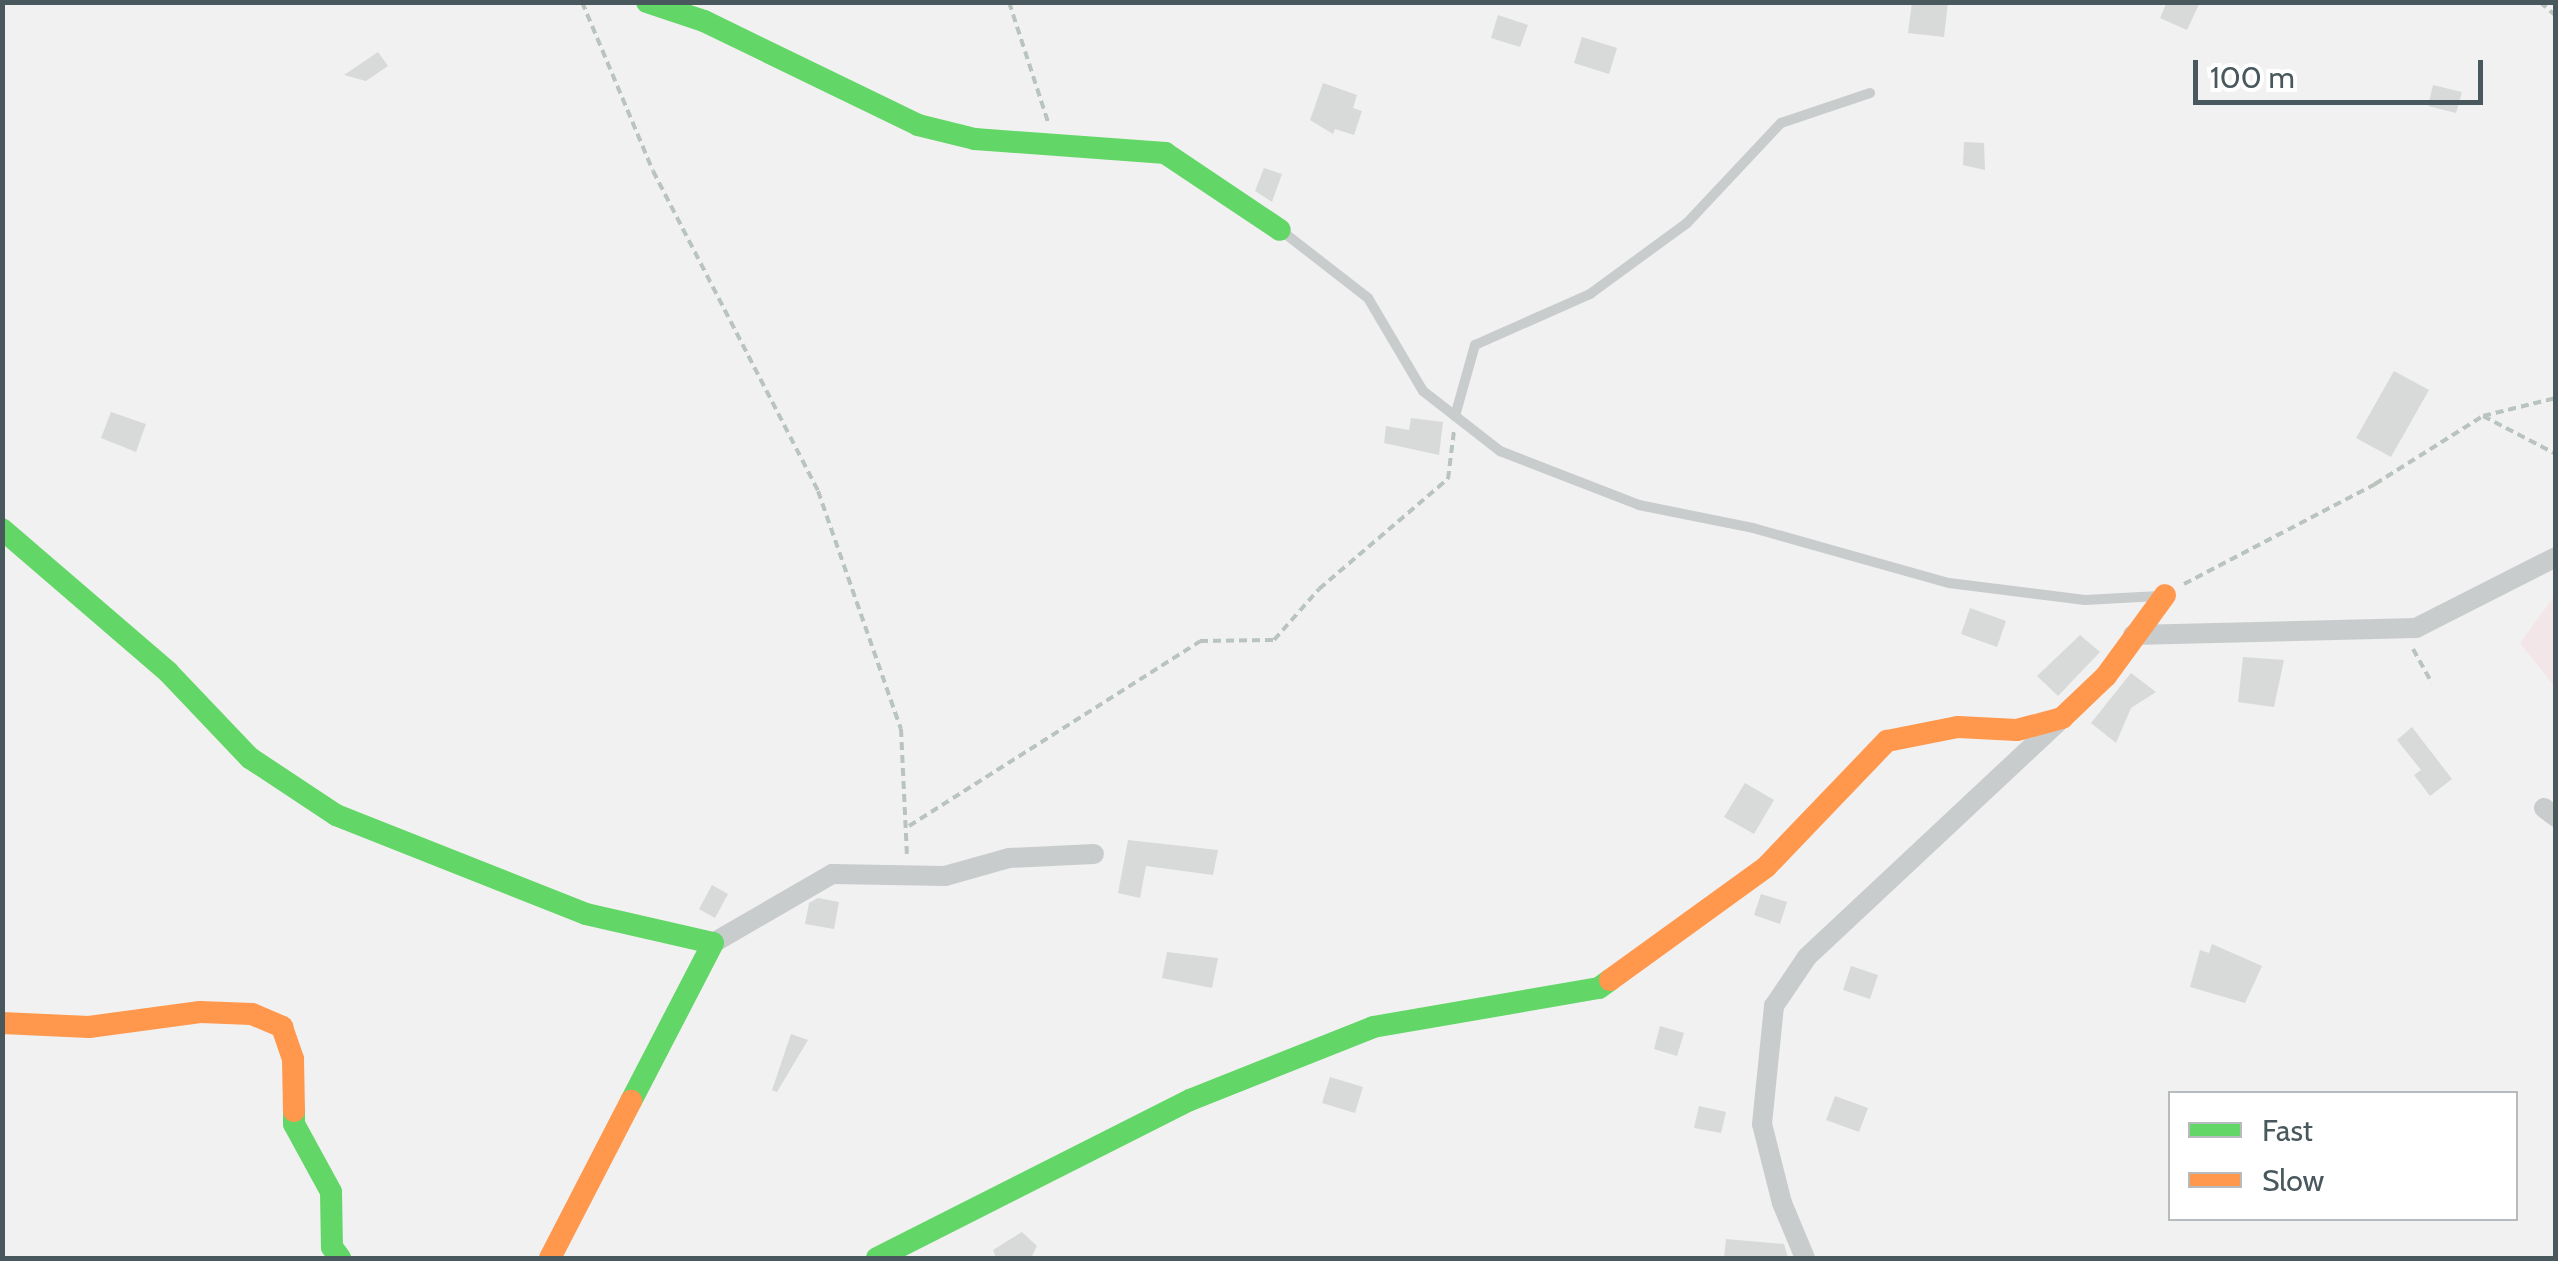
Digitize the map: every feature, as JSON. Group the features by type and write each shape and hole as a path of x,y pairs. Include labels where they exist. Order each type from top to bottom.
{"street":[{"path":"648,2 704,21 918,125 975,139 1055,140 1165,153 1280,230"},
{"path":"2,529 168,672 250,758 336,815 586,914 713,942"},
{"path":"2134,635 2416,628 2556,557"},
{"path":"1805,1258 1782,1203 1762,1124 1774,1006 1807,957 2106,676 2165,596"},
{"path":"877,1258 1190,1100 1373,1026 1599,988 1766,867 1887,741 1958,727 2016,730 2062,718"},
{"path":"550,1258 713,942 832,874 945,876 1009,858 1094,854"},
{"path":"2,1023 88,1027 200,1012 252,1014 282,1026 293,1058 294,1124 331,1192 332,1247 340,1258"}],"lane":[{"path":"1455,416 1475,345 1590,294 1687,223 1781,123 1870,93"},
{"path":"1280,230 1368,298 1423,391 1500,451 1640,505 1753,528 1949,584 2086,600 2165,596"}],"path":[{"path":"582,2 654,170 818,491 901,730 908,826 907,876"},
{"path":"1009,2 1055,140"},
{"path":"2540,2 2556,16"},
{"path":"2165,596 2376,484 2483,416 2556,398"},
{"path":"908,826 1200,642 1274,640 1319,590 1448,479 1455,416"},
{"path":"2483,416 2556,454"},
{"path":"2401,627 2432,683"}],"shaded area":[{"path":"2555,595 2555,687 2520,643"}],"building":[{"path":"1912,2 1948,2 1944,37 1908,33"},
{"path":"2167,2 2200,2 2187,30 2160,18"},
{"path":"1498,15 1528,25 1520,47 1491,38"},
{"path":"1582,37 1617,48 1609,74 1574,63"},
{"path":"378,52 388,66 366,81 344,75"},
{"path":"1323,83 1357,95 1353,108 1362,111 1354,135 1335,129 1333,134 1310,120"},
{"path":"2433,85 2462,92 2456,113 2428,106"},
{"path":"1964,142 1984,143 1985,170 1963,165"},
{"path":"1264,168 1282,174 1272,202 1255,191"},
{"path":"2394,371 2429,390 2391,457 2356,438"},
{"path":"111,412 146,424 136,452 101,438"},
{"path":"1411,418 1443,422 1439,455 1384,443 1386,426 1409,430"},
{"path":"1970,608 2006,621 1997,647 1961,634"},
{"path":"2080,635 2100,652 2058,696 2037,676"},
{"path":"2243,657 2284,660 2274,707 2238,702"},
{"path":"2131,673 2156,692 2131,708 2116,743 2091,723"},
{"path":"2412,727 2452,779 2430,796 2414,775 2421,770 2397,740"},
{"path":"1745,783 1774,800 1754,834 1724,817"},
{"path":"1128,840 1218,850 1213,875 1146,866 1140,898 1118,893"},
{"path":"712,885 728,894 715,918 699,909"},
{"path":"1761,894 1787,902 1780,924 1754,915"},
{"path":"818,898 839,902 834,929 805,924 809,903"},
{"path":"2212,944 2262,966 2245,1003 2190,987 2200,950 2209,953"},
{"path":"1167,952 1218,958 1212,988 1162,978"},
{"path":"1851,966 1878,975 1870,999 1843,990"},
{"path":"1660,1026 1684,1033 1677,1056 1654,1049"},
{"path":"791,1034 808,1040 777,1092 772,1090"},
{"path":"1330,1077 1363,1087 1355,1113 1322,1103"},
{"path":"1835,1096 1868,1108 1859,1132 1826,1120"},
{"path":"1699,1106 1726,1112 1721,1133 1694,1128"},
{"path":"1022,1232 1037,1246 1031,1258 996,1258 993,1250"},
{"path":"1726,1239 1784,1244 1788,1258 1724,1258"}],"traffic: fast":[{"path":"647,2 704,21 918,125 975,139 1165,153 1280,230"},
{"path":"2,529 168,672 250,758 336,815 586,914 713,943 631,1101"},
{"path":"877,1258 1190,1100 1373,1027 1599,988 1610,980"},
{"path":"294,1111 294,1124 331,1192 332,1247 340,1258"}],"traffic: slow":[{"path":"1610,980 1766,867 1887,741 1958,727 2017,730 2062,718 2106,676 2165,595"},
{"path":"2,1023 89,1027 200,1012 252,1014 282,1027 293,1059 294,1111"},
{"path":"550,1258 631,1101"}]}
